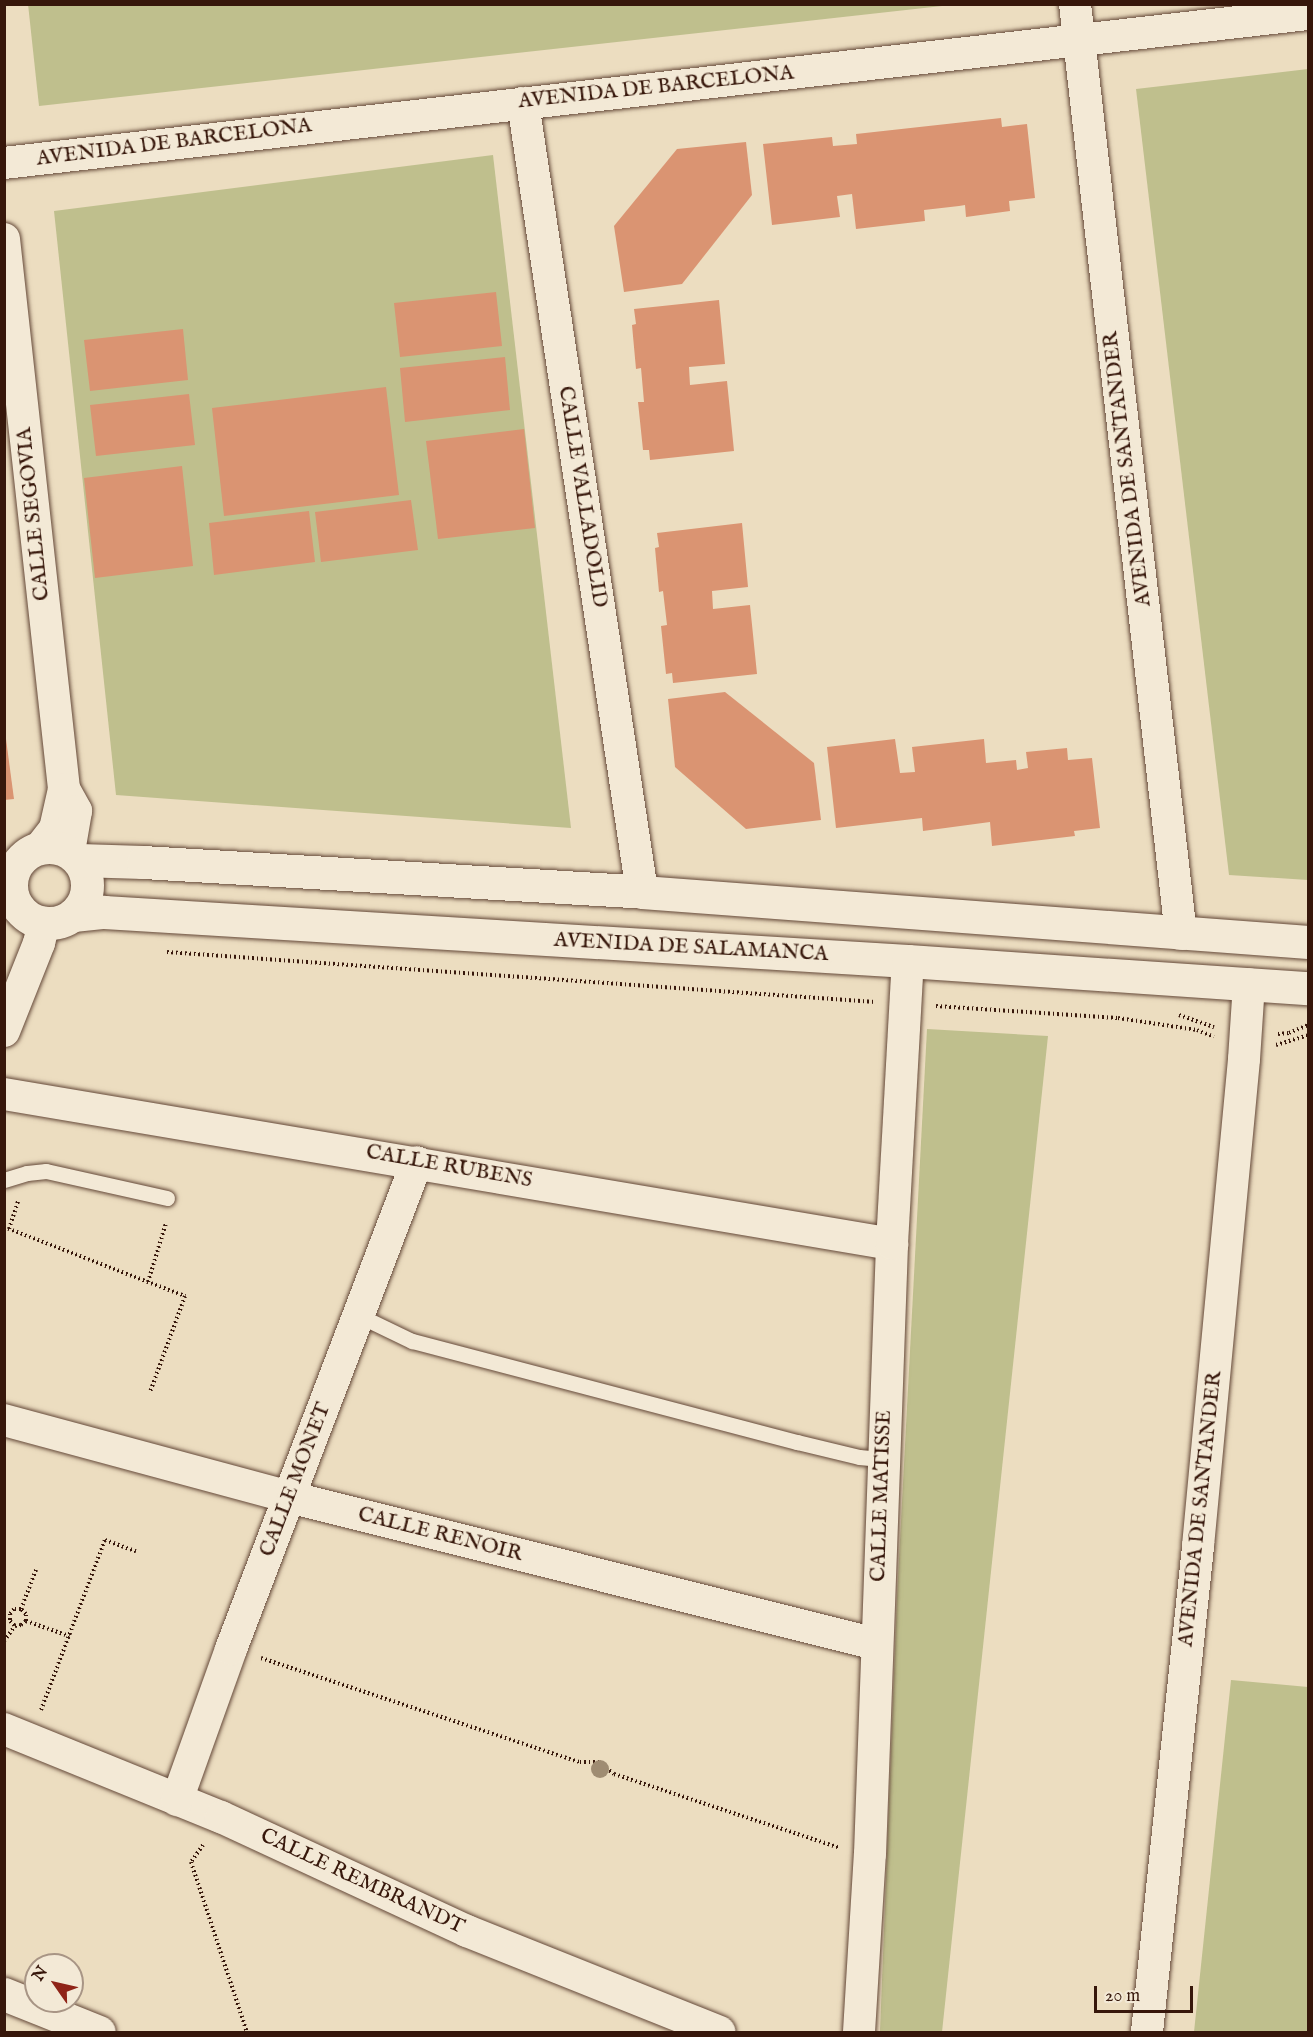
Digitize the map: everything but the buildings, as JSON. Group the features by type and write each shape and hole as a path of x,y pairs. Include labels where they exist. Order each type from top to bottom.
{"street":[{"name":"AVENIDA DE SANTANDER","path":"1075,4 1181,934"},
{"name":"AVENIDA DE BARCELONA","path":"4,163 1308,14"},
{"name":"CALLE VALLADOLID","path":"523,103 642,892"},
{"name":"CALLE SEGOVIA","path":"4,239 64,789 76,811 44,854"},
{"path":"4,1031 39,943 35,913 12,894 12,879 17,866 44,854 642,892 1308,942"},
{"path":"35,913 82,904 87,889 86,874 44,854"},
{"name":"AVENIDA DE SALAMANCA","path":"35,913 104,912 1308,988"},
{"name":"CALLE MATISSE","path":"859,2032 870,1854 892,1244 908,961"},
{"name":"AVENIDA DE SANTANDER","path":"1147,2032 1198,1546 1245,1045 1248,984"},
{"name":"CALLE RUBENS","path":"4,1094 892,1244"},
{"name":"CALLE MONET","path":"177,1800 231,1650 417,1162"},
{"name":"CALLE RENOIR","path":"4,1420 289,1497 876,1644"},
{"name":"CALLE REMBRANDT","path":"4,1729 146,1784 467,1931 720,2032"},
{"path":"4,1994 99,2032"}],"lane":[{"path":"4,1179 46,1171 167,1198"},
{"path":"360,1316 412,1341 797,1442 859,1457 884,1459"}],"path":[{"path":"158,952 1118,1018 1197,1030 1226,1042 1267,1047 1308,1035"},
{"path":"148,1282 167,1220 167,1198"},
{"path":"4,1227 185,1296 150,1392"},
{"path":"41,1711 105,1540 135,1551"},
{"path":"21,1609 36,1570"},
{"path":"14,1609 21,1609 26,1614 26,1621 21,1626 15,1626 7,1613 14,1609"},
{"path":"26,1621 69,1636"},
{"path":"4,1641 15,1626"},
{"path":"231,1650 580,1762 600,1762 615,1774 843,1849 870,1854"},
{"path":"221,1817 191,1862 247,2032"}],"green space":[{"path":"28,4 951,4 951,5 39,106"},
{"path":"1308,69 1308,880 1229,875 1136,89"},
{"path":"493,155 571,828 116,795 54,211"},
{"path":"927,1029 1048,1036 942,2032 880,2032 897,1597"},
{"path":"1231,1680 1308,1687 1308,2032 1194,2032"}]}
